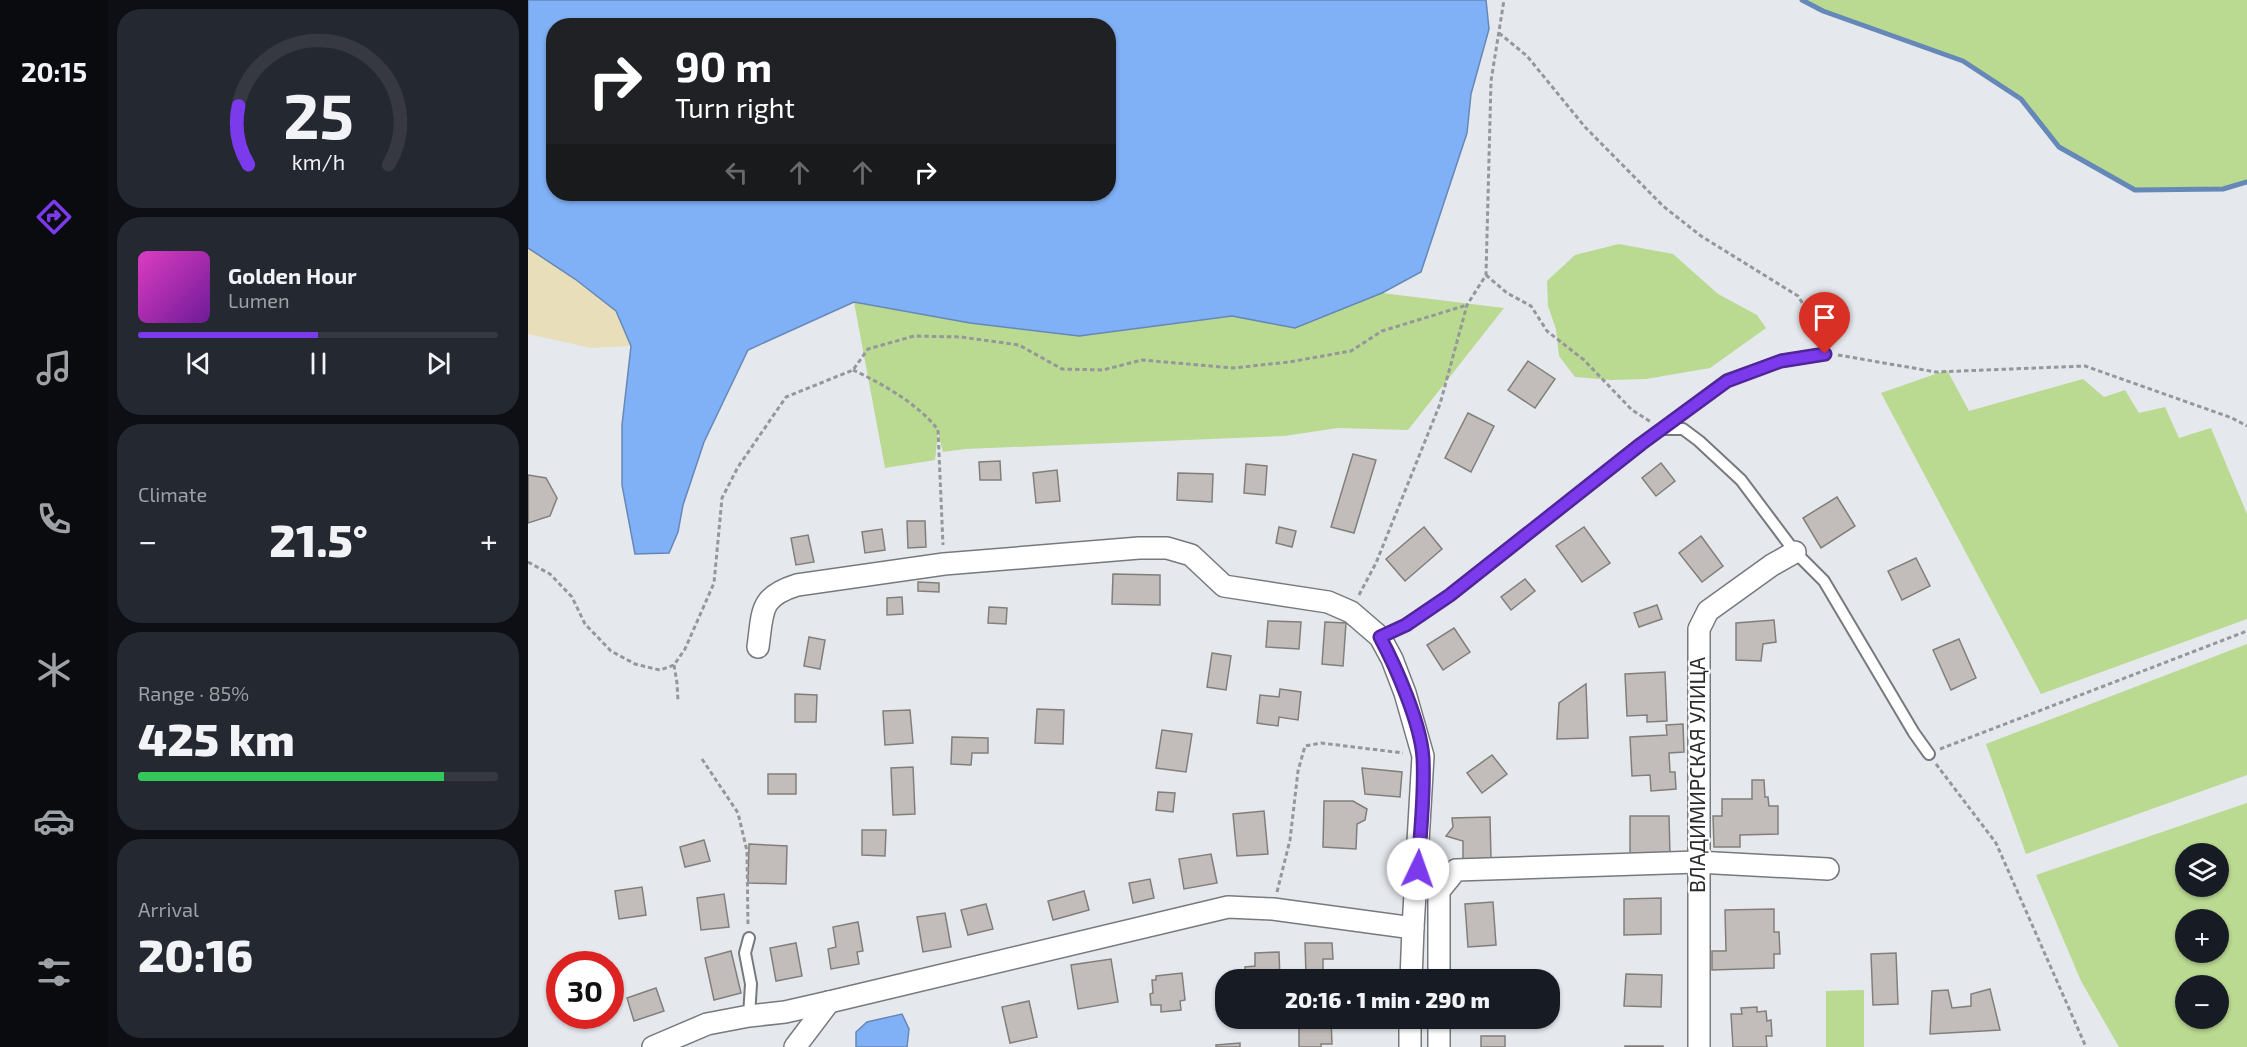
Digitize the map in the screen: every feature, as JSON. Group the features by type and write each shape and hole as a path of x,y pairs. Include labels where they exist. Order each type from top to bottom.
{"street":[{"path":"758,647 766,604 771,597 782,590 797,585 944,564 1139,548 1167,548 1191,555 1224,586 1328,602 1352,612 1380,637 1392,659 1405,693 1423,756 1411,969"},
{"name":"ВЛАДИМИРСКАЯ УЛИЦА","path":"1699,1047 1697,862 1699,629 1708,611 1772,565 1795,552"},
{"path":"1439,969 1439,891 1456,870 1697,862 1828,869"},
{"path":"652,1047 707,1024 784,1012 829,1002 1228,907 1273,909 1413,928"},
{"path":"795,1047 829,1002"},
{"path":"1410,1029 1410,1047"},
{"path":"1439,1029 1439,1047"}],"lane":[{"path":"1380,637 1406,625 1450,595 1727,381 1781,361 1825,354"},
{"path":"1662,429 1683,429 1741,480 1795,552 1824,581 1914,733 1929,754"},
{"path":"748,1016 751,984 745,953 749,938"}],"path":[{"path":"1352,612 1376,563 1440,404 1467,305 1486,275 1491,81 1504,0"},
{"path":"1499,33 1527,56 1585,127 1664,206 1701,236 1798,296 1818,328 1825,354 1936,372 2085,366 2232,418 2247,426"},
{"path":"1486,275 1507,293 1531,306 1547,331 1584,360 1632,410 1662,429"},
{"path":"528,562 550,574 572,597 585,624 610,651 635,664 660,670 674,665 685,649 714,583 722,498 738,466 786,398 853,370 868,349 914,336 961,337 1019,345 1062,369 1103,370 1142,360 1233,368 1289,362 1351,351 1382,331 1467,305"},
{"path":"853,370 875,380 929,419 938,430 944,564"},
{"path":"2086,1047 1996,843 1929,754 2247,631"},
{"path":"674,665 678,683 678,701"},
{"path":"1273,909 1290,840 1298,771 1305,746 1321,743 1379,748 1423,756"},
{"path":"702,759 738,813 747,851 746,891 749,938"}],"green space":[{"path":"1802,0 2247,0 2247,182 2223,189 2135,190 2059,147 2021,99 1963,61 1823,11"},
{"path":"1619,244 1673,254 1718,294 1757,315 1766,328 1710,368 1646,379 1612,380 1575,377 1559,356 1556,329 1548,306 1547,281 1575,255"},
{"path":"1382,293 1504,308 1408,430 1338,428 1284,436 965,449 943,452 938,433 935,460 885,468 854,302 970,323 1079,336 1232,316 1295,328"},
{"path":"1947,370 1969,411 2083,379 2104,397 2125,390 2139,413 2165,407 2179,438 2211,428 2247,514 2247,619 2041,694 1881,393"},
{"path":"2247,644 2247,775 2026,854 1986,744"},
{"path":"2247,803 2247,1047 2119,1047 2081,981 2036,875"},
{"path":"1864,990 1864,1047 1826,1047 1826,991"}],"sand":[{"path":"528,248 575,279 616,311 631,346 591,348 528,334"}],"water":[{"path":"528,0 1486,0 1489,29 1471,94 1467,133 1421,272 1382,293 1295,328 1232,316 1079,336 970,323 854,302 748,350 704,442 683,505 678,532 669,553 635,554 622,485 622,425 631,346 616,311 575,279 528,248"},
{"path":"902,1014 909,1029 907,1047 856,1047 856,1032 867,1022"}],"building":[{"path":"1528,361 1555,379 1535,408 1508,390"},
{"path":"1468,413 1494,426 1471,472 1445,458"},
{"path":"1353,454 1376,460 1354,533 1331,527"},
{"path":"1000,461 1001,480 980,480 979,462"},
{"path":"1661,463 1675,481 1656,496 1642,478"},
{"path":"1246,464 1267,466 1265,495 1244,493"},
{"path":"1057,470 1060,501 1036,503 1033,473"},
{"path":"1178,473 1213,474 1212,502 1177,500"},
{"path":"528,475 546,478 557,498 550,516 528,523"},
{"path":"1837,497 1855,526 1821,548 1803,518"},
{"path":"907,521 925,521 926,547 908,548"},
{"path":"1279,527 1296,531 1292,547 1276,543"},
{"path":"1424,527 1442,549 1405,581 1386,559"},
{"path":"1584,527 1610,563 1582,582 1556,546"},
{"path":"882,529 885,550 865,553 862,532"},
{"path":"808,535 814,562 796,565 791,538"},
{"path":"1701,536 1723,566 1702,582 1679,553"},
{"path":"1916,558 1930,586 1902,600 1888,571"},
{"path":"1113,574 1160,575 1160,605 1112,604"},
{"path":"1525,579 1535,591 1511,610 1501,597"},
{"path":"918,582 939,583 939,592 918,591"},
{"path":"902,597 903,614 887,615 887,598"},
{"path":"1657,605 1662,619 1639,627 1634,613"},
{"path":"989,607 1007,608 1006,624 988,623"},
{"path":"1774,620 1776,642 1763,644 1761,661 1736,660 1736,623"},
{"path":"1268,621 1301,622 1299,649 1266,647"},
{"path":"1325,622 1346,623 1343,666 1322,664"},
{"path":"1454,628 1470,652 1443,670 1427,645"},
{"path":"809,637 825,640 820,669 804,666"},
{"path":"1959,639 1976,678 1951,690 1933,650"},
{"path":"1212,653 1231,656 1226,690 1207,687"},
{"path":"1665,672 1667,721 1647,722 1647,715 1627,716 1625,674"},
{"path":"1586,684 1588,738 1557,739 1559,703"},
{"path":"1280,689 1301,692 1298,720 1279,717 1278,726 1257,723 1260,695 1279,697"},
{"path":"795,694 817,695 816,722 795,722"},
{"path":"1037,709 1064,710 1063,744 1035,743"},
{"path":"910,710 913,743 885,745 883,711"},
{"path":"1683,724 1684,752 1669,753 1670,772 1675,772 1676,789 1651,791 1650,775 1632,776 1630,737 1667,735 1666,725"},
{"path":"1162,730 1192,734 1186,772 1156,768"},
{"path":"952,737 988,738 988,753 972,753 971,765 951,764"},
{"path":"1492,755 1507,774 1482,793 1467,773"},
{"path":"913,767 915,814 893,815 891,768"},
{"path":"1362,768 1402,772 1400,797 1365,794"},
{"path":"768,774 796,774 796,794 768,794"},
{"path":"1752,780 1764,780 1765,797 1768,797 1769,806 1778,806 1778,834 1740,835 1740,847 1714,847 1713,816 1722,816 1722,799 1752,799"},
{"path":"1158,792 1175,793 1173,812 1156,810"},
{"path":"1324,801 1353,801 1367,809 1365,820 1357,824 1356,849 1323,847"},
{"path":"1264,811 1268,854 1237,856 1233,814"},
{"path":"1630,816 1669,816 1670,855 1630,855"},
{"path":"1490,817 1491,859 1463,859 1463,841 1446,836 1453,827 1452,818"},
{"path":"862,830 886,830 885,856 862,855"},
{"path":"704,840 710,861 685,867 680,847"},
{"path":"749,844 787,846 786,884 748,883"},
{"path":"1211,854 1217,883 1184,889 1179,859"},
{"path":"1150,879 1154,898 1133,903 1129,883"},
{"path":"642,887 646,915 619,919 615,891"},
{"path":"1084,891 1089,910 1053,920 1048,901"},
{"path":"724,894 729,927 701,930 697,898"},
{"path":"1661,898 1661,934 1624,935 1624,899"},
{"path":"1493,902 1496,945 1468,947 1465,904"},
{"path":"986,904 993,929 968,935 961,910"},
{"path":"1774,909 1774,932 1779,932 1780,954 1774,954 1774,968 1712,970 1712,951 1726,951 1725,910"},
{"path":"945,913 951,947 923,952 917,917"},
{"path":"858,922 863,951 857,952 859,964 831,969 828,949 836,947 833,927"},
{"path":"796,943 802,976 776,981 770,948"},
{"path":"1305,943 1332,943 1333,959 1323,959 1323,969 1306,969"},
{"path":"731,951 741,993 714,1000 705,958"},
{"path":"1279,952 1280,969 1245,969 1245,967 1255,966 1255,953"},
{"path":"1896,953 1898,1004 1873,1005 1871,954"},
{"path":"1111,959 1118,1002 1078,1009 1071,965"},
{"path":"1182,973 1185,1000 1180,1001 1181,1010 1161,1012 1161,1005 1151,1005 1152,980 1156,980 1156,976"},
{"path":"1626,974 1662,975 1661,1007 1624,1006"},
{"path":"656,988 664,1011 634,1021 627,998"},
{"path":"1990,989 2000,1030 1930,1034 1932,991 1948,990 1952,1008 1971,1006 1971,994"},
{"path":"1029,1001 1037,1037 1010,1043 1002,1007"},
{"path":"1757,1007 1757,1012 1766,1011 1767,1021 1771,1020 1772,1036 1766,1036 1767,1047 1733,1047 1731,1014 1742,1014 1741,1008"},
{"path":"1299,1029 1331,1029 1332,1044 1321,1044 1321,1047 1299,1047"},
{"path":"1481,1036 1505,1036 1505,1047 1481,1047"},
{"path":"1240,1043 1240,1047 1216,1047 1216,1045"},
{"path":"1663,1046 1663,1047 1625,1047"}],"waterway":[{"path":"1802,0 1823,11 1963,61 2021,99 2059,147 2135,190 2223,189 2247,182"}],"route":[{"path":"1418,869 1423,756 1405,693 1392,659 1380,637 1406,625 1450,595 1641,444 1727,381 1781,361 1825,354"}]}
